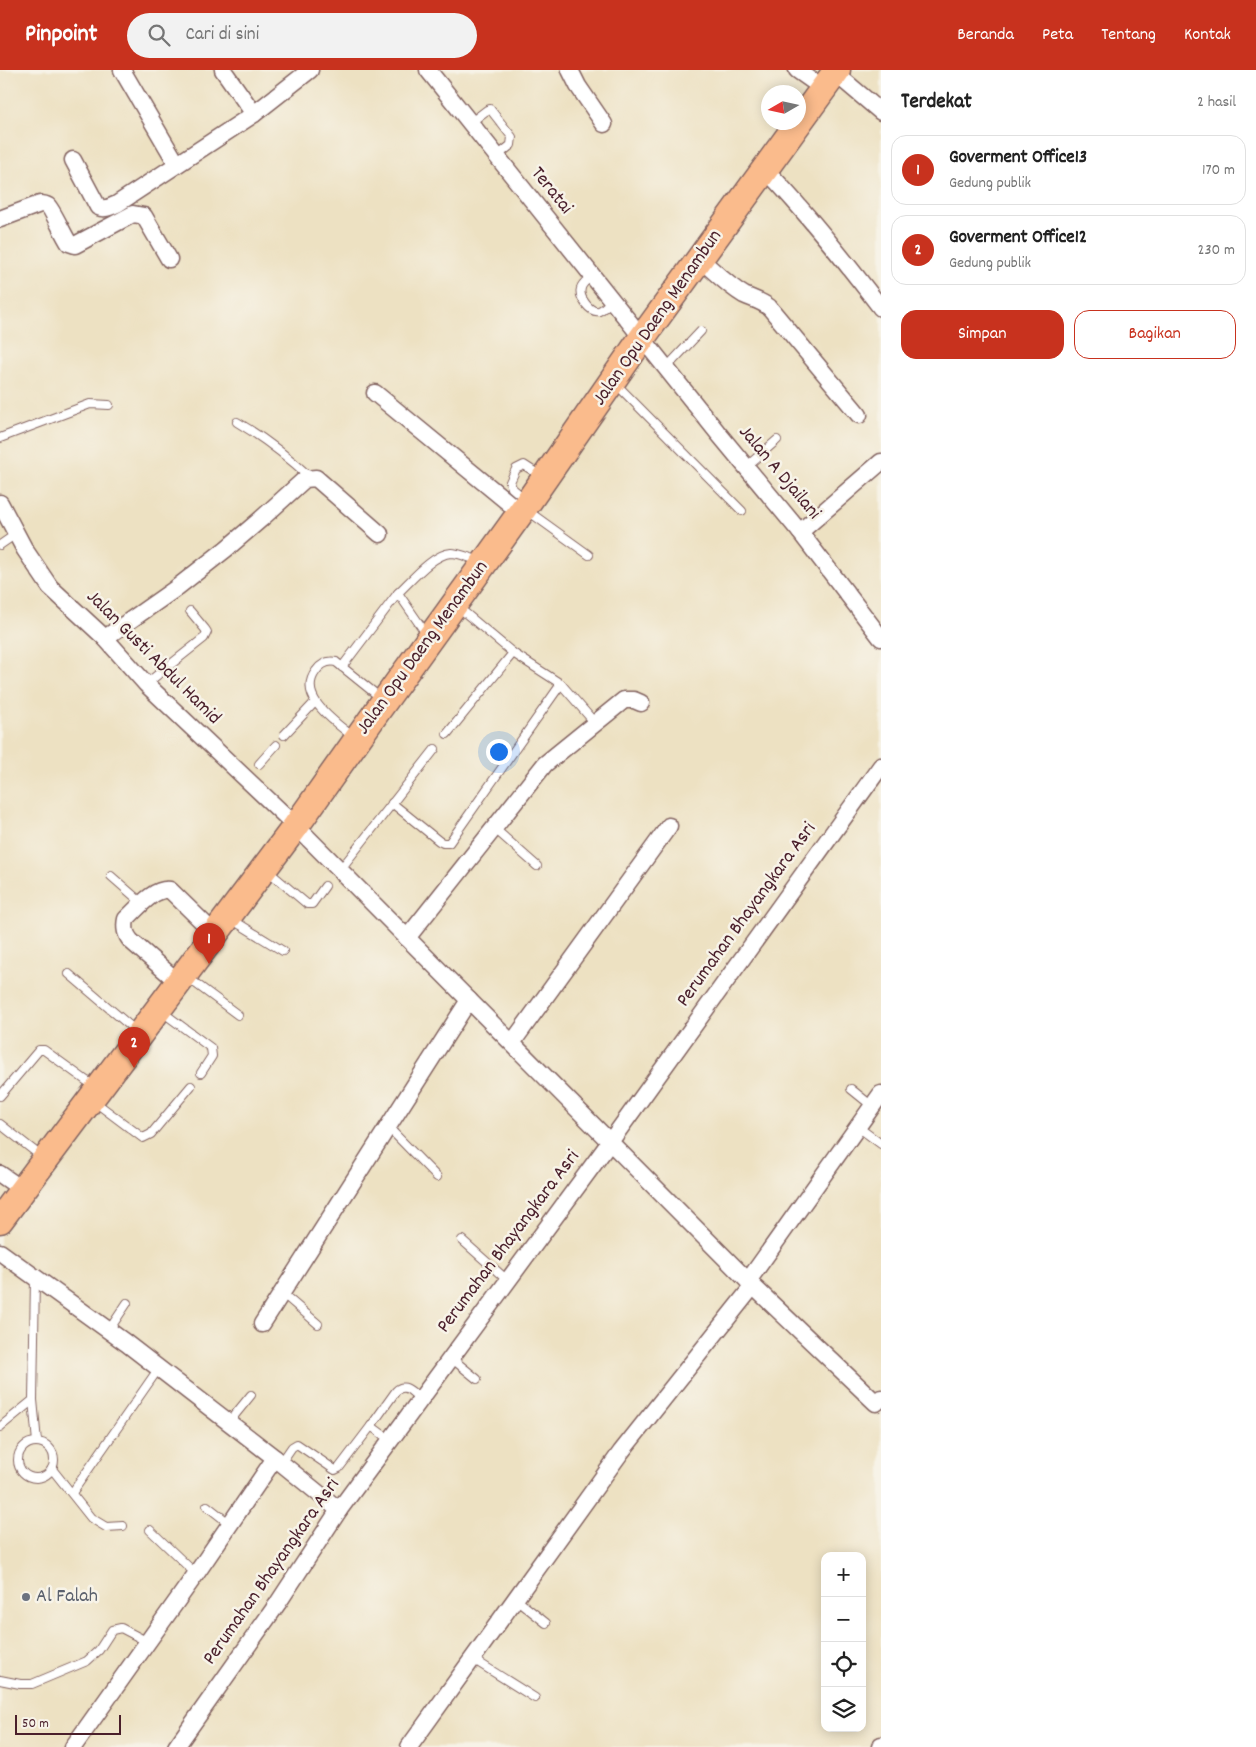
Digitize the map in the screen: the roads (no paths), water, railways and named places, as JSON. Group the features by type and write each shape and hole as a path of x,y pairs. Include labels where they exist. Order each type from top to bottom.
{"highway":[{"name":"Jalan Opu Daeng Menambun","path":"0,1220 296,826 525,507 642,338 832,77"}],"street":[{"path":"122,70 177,164"},
{"path":"223,70 254,114"},
{"path":"73,160 98,207 103,209 117,204 254,114 310,70"},
{"name":"Teratai","path":"428,70 642,338"},
{"path":"570,70 578,86 604,124"},
{"path":"797,70 832,77 881,112"},
{"path":"765,169 800,206 881,308"},
{"path":"0,219 40,204 45,204 50,207 69,243 74,245 133,214 139,214 144,216 169,259"},
{"path":"700,259 730,285 745,295 770,307 859,415"},
{"name":"Jalan A Djailani","path":"642,338 800,532 881,638"},
{"path":"375,393 525,507"},
{"path":"800,532 881,462"},
{"path":"105,638 175,589 219,555 262,519 301,481 310,477 316,478 380,534"},
{"name":"Jalan Gusti Abdul Hamid","path":"0,503 25,550 50,587 105,638 146,684 296,826 750,1284 879,1403"},
{"path":"407,938 545,764 624,700 641,702"},
{"name":"Perumahan Bhayangkara Asri","path":"176,1747 278,1602 339,1510 610,1142 881,766"},
{"path":"512,1043 669,826"},
{"path":"181,978 126,935 126,919 156,892 163,889 170,890 221,925"},
{"path":"262,1324 469,1000"},
{"path":"409,1747 621,1452 750,1284 877,1100"},
{"path":"0,1174 23,1190"},
{"path":"0,1252 159,1368 339,1510"},
{"path":"73,1747 230,1524 278,1460"}],"lane":[{"path":"470,123 490,109 510,132 513,142 496,157"},
{"path":"592,276 581,286 580,290 587,305 593,311 598,311 612,300"},
{"path":"666,368 701,331"},
{"path":"612,381 742,512"},
{"path":"0,438 90,404 109,406"},
{"path":"236,422 284,453 310,477"},
{"path":"746,467 777,440"},
{"path":"525,507 588,556"},
{"path":"0,546 16,534"},
{"path":"342,667 398,593 435,559 452,553 485,562"},
{"path":"398,593 430,639"},
{"path":"455,604 513,653 561,684 595,723"},
{"path":"146,684 204,638 207,632 190,611"},
{"path":"447,734 513,653"},
{"path":"356,740 315,702 310,690 310,681 315,672 321,665 330,661 336,662 384,701"},
{"path":"392,803 439,841 449,843 561,684"},
{"path":"284,735 315,702"},
{"path":"259,764 276,745"},
{"path":"340,870 435,749"},
{"path":"494,828 537,866"},
{"path":"264,868 307,904 312,904 326,886"},
{"path":"111,876 143,904"},
{"path":"221,925 283,951"},
{"path":"69,974 139,1034"},
{"path":"181,978 238,1015"},
{"path":"158,1009 211,1048 212,1056 201,1073"},
{"path":"0,1096 39,1050 44,1050 144,1138 151,1134 191,1086"},
{"path":"851,1089 877,1100"},
{"path":"0,1124 45,1160"},
{"path":"388,1127 437,1177"},
{"path":"858,1127 881,1144"},
{"path":"462,1240 507,1280"},
{"path":"36,1278 33,1400 37,1442"},
{"path":"282,1294 318,1324"},
{"path":"109,1330 127,1303"},
{"path":"450,1357 477,1379"},
{"path":"72,1493 159,1368"},
{"path":"278,1460 297,1444 335,1470 339,1468 399,1388 408,1389 420,1399"},
{"path":"229,1422 251,1395"},
{"path":"0,1427 27,1407 33,1400"},
{"path":"371,1426 390,1440"},
{"path":"37,1442 49,1447 54,1456 54,1466 48,1475 38,1479 28,1477 20,1470 18,1460 21,1450 29,1443 37,1442"},
{"path":"52,1469 91,1518 106,1527 123,1526"},
{"path":"207,1506 230,1524"},
{"path":"150,1530 196,1574"},
{"path":"516,1599 546,1623"},
{"path":"0,1680 32,1684 87,1661 99,1650 112,1630 121,1628 148,1642"},
{"path":"473,1659 535,1698"}],"place":[{"name":"Goverment Office13","path":"209,964"},
{"name":"Goverment Office12","path":"134,1068"},
{"name":"Al Falah","path":"26,1597"}]}
